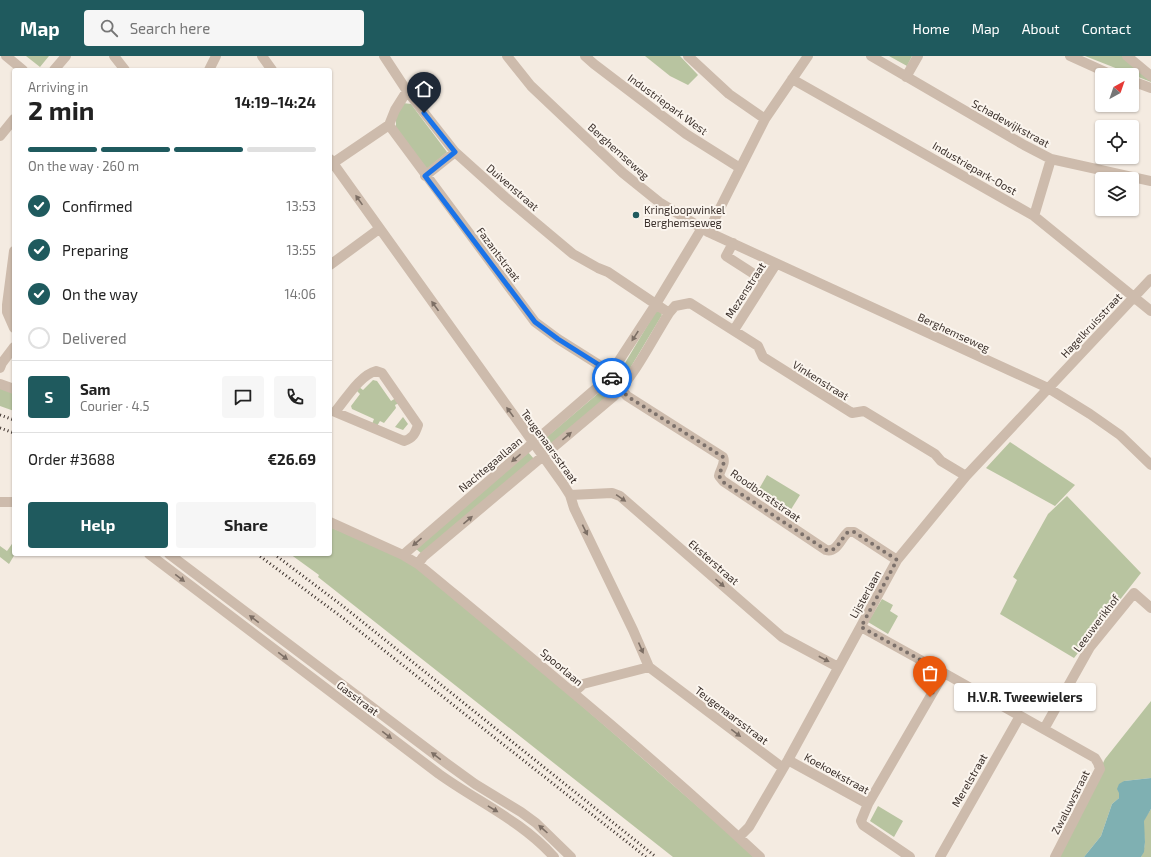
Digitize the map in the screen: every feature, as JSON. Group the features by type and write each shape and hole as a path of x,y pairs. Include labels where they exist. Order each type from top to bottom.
{"street":[{"path":"0,60 6,56 21,68"},
{"path":"56,68 66,56"},
{"path":"114,56 123,68"},
{"path":"211,68 216,56"},
{"path":"262,56 271,68"},
{"name":"Duivenstraat","path":"384,56 407,91 455,152 505,197 573,254 608,272 669,313"},
{"name":"Berghemseweg","path":"507,56 532,86 623,173 660,202 705,230 1048,388 1120,435 1151,465"},
{"name":"Industriepark West","path":"585,56 686,134 740,168"},
{"path":"688,56 728,94 765,119"},
{"name":"Nachtegaallaan","path":"403,555 610,376 705,230 740,168 765,119 808,56"},
{"name":"Schadewijkstraat","path":"871,56 1024,145 1051,159 1151,181"},
{"path":"906,76 918,56"},
{"path":"1070,56 1097,68"},
{"path":"1127,56 1151,76"},
{"name":"Industriepark-Oost","path":"792,79 1034,216 1151,311"},
{"path":"1139,84 1151,88"},
{"path":"332,160 389,125 395,110 407,91"},
{"path":"0,136 12,121"},
{"name":"Fazantstraat","path":"389,125 425,176 535,322 558,339 604,368 610,376"},
{"path":"425,176 455,152"},
{"path":"1034,216 1051,159"},
{"name":"Teugenaarsstraat","path":"332,162 533,443 544,456 570,495 574,508 633,630 649,667 786,764"},
{"path":"332,264 379,229"},
{"path":"733,243 726,256 765,281"},
{"name":"Mezenstraat","path":"734,330 776,264"},
{"path":"12,266 7,312 12,323"},
{"name":"Hagelkruisstraat","path":"1048,388 1151,279"},
{"name":"Vinkenstraat","path":"669,313 675,306 690,303 758,346 763,357 852,413 864,411 935,454 941,461 966,476"},
{"path":"418,564 423,557 544,456 621,389 669,313"},
{"path":"0,368 12,350"},
{"path":"376,371 382,373 418,425 416,433 410,439 404,441 333,416 361,380 370,372 376,371"},
{"path":"610,376 621,389"},
{"path":"0,384 12,388"},
{"name":"Lijsterlaan","path":"739,838 749,827 786,764 897,560 966,476 1048,388"},
{"name":"Roodborststraat","path":"621,389 627,396 723,457 724,463 719,476 723,482 826,550 830,551 834,549 848,532 854,532 897,560"},
{"name":"Eksterstraat","path":"570,495 612,493 620,496 782,637 838,667"},
{"path":"0,502 12,502"},
{"name":"Spoorlaan","path":"332,523 403,555 418,564 573,693 760,857"},
{"name":"Gasstraat","path":"152,556 439,774 527,831 554,857"},
{"name":"Gasstraat","path":"172,556 446,763 536,823 571,857"},
{"name":"Leeuwerikhof","path":"1044,729 1090,647 1134,593 1151,608"},
{"path":"861,627 1044,729"},
{"path":"573,693 583,684 649,667"},
{"path":"868,804 944,673"},
{"name":"Merelstraat","path":"940,857 1020,716"},
{"name":"Zwaluwstraat","path":"1044,729 1095,758 1100,769 1055,857"},
{"name":"Koekoekstraat","path":"786,764 868,804 861,821 863,825 910,857"}],"green space":[{"path":"26,56 49,56 40,67"},
{"path":"645,56 680,56 698,75 688,85 670,76"},
{"path":"889,56 912,56 907,66"},
{"path":"1085,56 1122,56 1138,68 1115,68"},
{"path":"1139,69 1151,78 1151,82 1139,77"},
{"path":"403,103 411,104 447,152 427,169 396,128 396,118"},
{"path":"656,311 660,311 662,315 626,375 622,368"},
{"path":"373,380 377,381 391,401 396,398 399,403 395,405 396,408 384,423 380,421 377,426 372,424 374,419 352,409 351,406 360,394 357,391 359,387 363,390"},
{"path":"608,385 614,391 547,448 542,441"},
{"path":"0,388 12,392 12,410 0,406"},
{"path":"403,417 408,424 403,430 395,427"},
{"path":"1010,442 1075,485 1055,506 986,468"},
{"path":"528,452 534,459 422,554 415,548"},
{"path":"767,475 800,495 790,511 759,489"},
{"path":"1067,496 1141,573 1074,658 1000,614 1017,580 1013,577 1048,514"},
{"path":"332,528 405,559 437,580 756,857 673,857 318,577 319,575 293,556 332,556"},
{"path":"12,544 12,556 14,556 9,564 0,557 0,546 7,551"},
{"path":"882,599 893,605 890,611 898,616 888,634 868,622"},
{"path":"1151,701 1151,778 1124,781 1119,793 1119,798 1112,804 1101,836 1084,857 1056,857 1105,759"},
{"path":"878,806 903,821 894,837 870,821"},
{"path":"1151,809 1151,857 1141,857 1145,842 1143,824"}],"water":[{"path":"1151,778 1151,809 1144,821 1145,842 1144,852 1141,857 1084,857 1101,836 1112,804 1119,798 1117,789 1119,784 1124,781"}],"railway":[{"path":"0,415 12,419"},
{"path":"0,428 12,432"},
{"path":"260,556 343,618 646,857"},
{"path":"277,556 344,607 656,857"}],"way so far":[{"path":"612,378 627,396 723,457 724,463 719,476 723,482 826,550 830,551 834,549 844,535 848,532 854,532 897,560 861,627 944,673 930,697"}],"place":[{"name":"Kringloopwinkel Berghemseweg","path":"636,215"},
{"name":"H.V.R. Tweewielers","path":"930,697"}],"route":[{"path":"424,113 455,152 425,176 535,322 558,339 604,368 612,378"}]}
